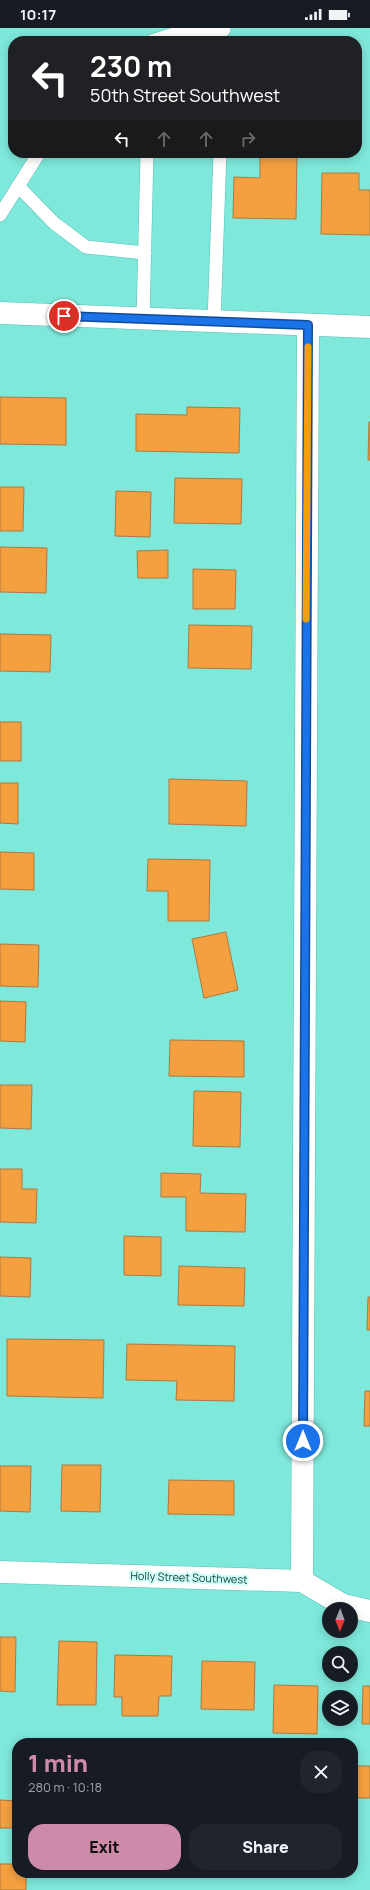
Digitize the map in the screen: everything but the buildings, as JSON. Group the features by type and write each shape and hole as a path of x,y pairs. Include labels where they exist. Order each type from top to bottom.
{"street":[{"path":"0,313 370,327"},
{"path":"302,1581 308,325"},
{"name":"Holly Street Southwest","path":"0,1572 302,1581 343,1605 370,1611"}],"lane":[{"path":"167,36 186,30 224,33"},
{"path":"0,215 36,158"},
{"path":"143,319 147,158"},
{"path":"214,321 220,158"},
{"path":"18,186 54,223 86,246 144,253"}],"slow traffic":[{"path":"306,619 308,347"}],"route":[{"path":"64,316 308,325 303,1441"}]}
